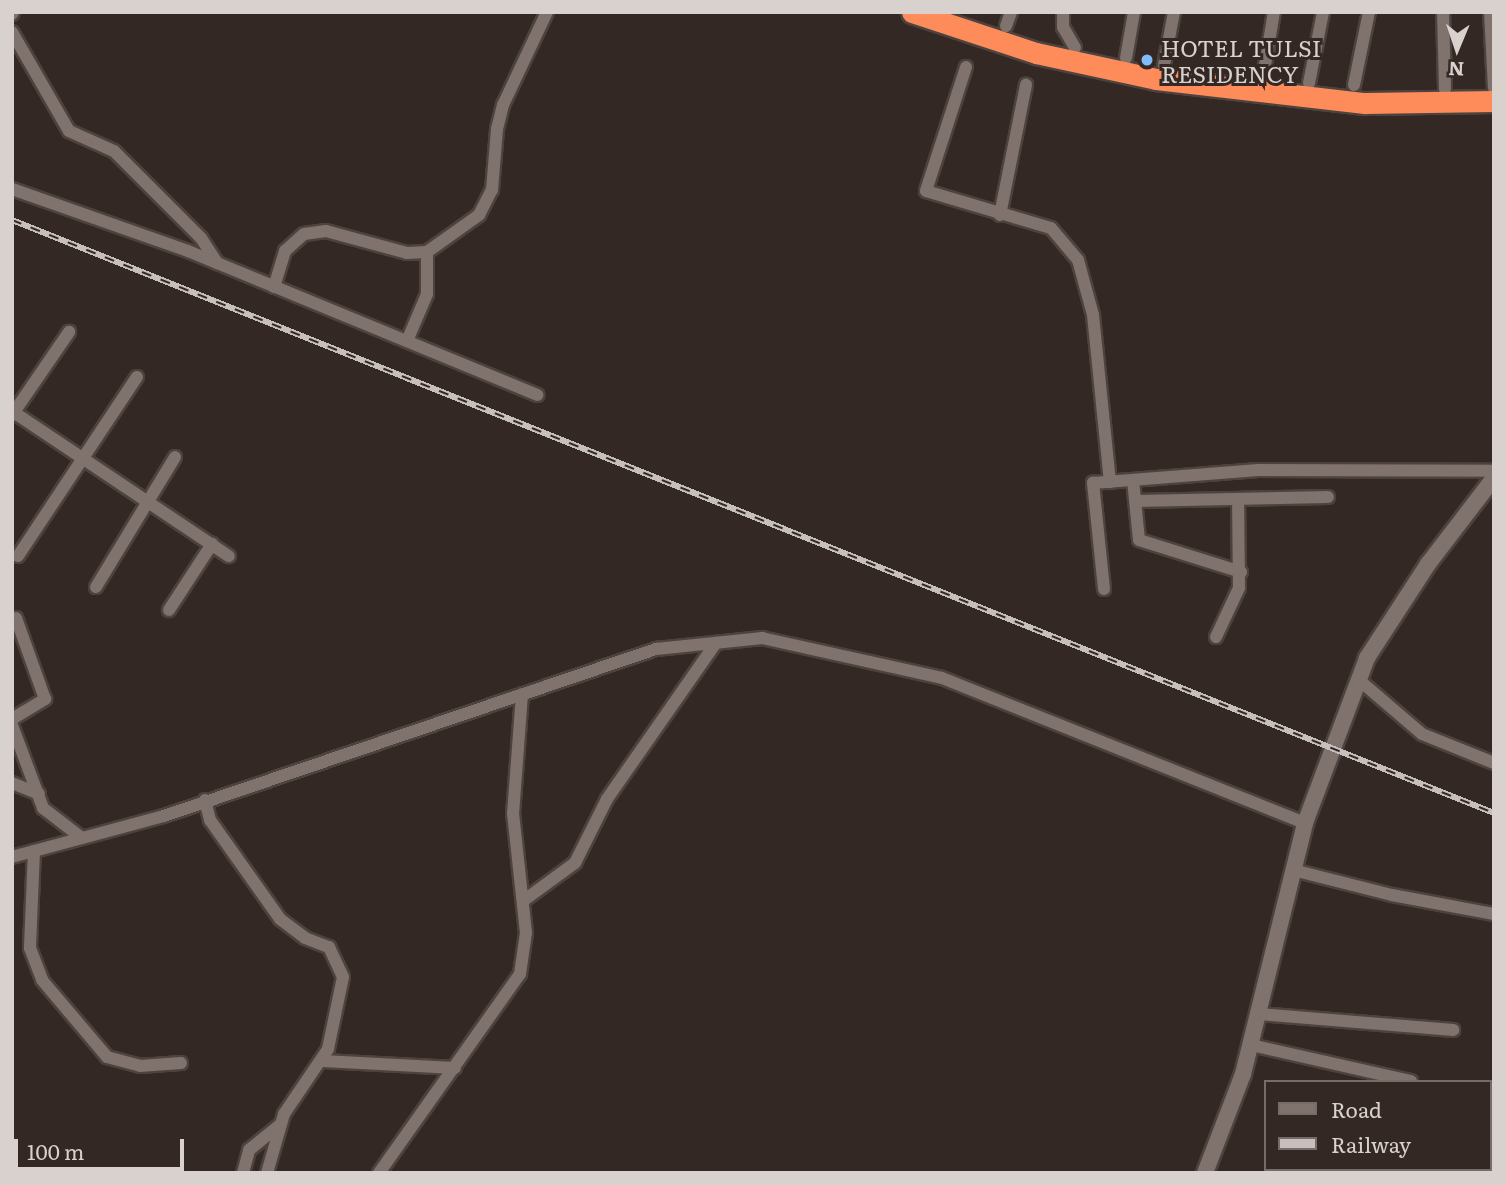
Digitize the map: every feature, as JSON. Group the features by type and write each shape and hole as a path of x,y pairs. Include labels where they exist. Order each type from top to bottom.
{"highway":[{"path":"912,12 1160,72 1365,103 1494,101"},
{"path":"964,13 999,33"},
{"path":"1126,58 1160,72"}],"street":[{"path":"274,286 285,251 303,234 326,231 407,253 427,253 486,206 503,105 547,12"},
{"path":"999,33 1011,12"},
{"path":"1063,12 1063,27 1075,48"},
{"path":"1126,58 1134,12"},
{"path":"1160,72 1174,12"},
{"path":"1263,77 1274,12"},
{"path":"1309,83 1323,12"},
{"path":"1354,85 1369,12"},
{"path":"1443,12 1445,89"},
{"path":"1490,12 1493,88"},
{"path":"12,32 69,131 114,151 201,238 217,263"},
{"path":"966,67 926,191 1051,228 1078,260 1093,314 1110,482"},
{"path":"1000,215 1026,85"},
{"path":"12,189 217,263 537,395"},
{"path":"407,341 427,293 427,253"},
{"path":"69,332 13,413 229,556"},
{"path":"18,556 81,457 137,377"},
{"path":"96,587 175,457"},
{"path":"1104,589 1093,483 1258,470 1494,471"},
{"path":"1205,1173 1251,1045 1305,823 1367,657 1428,564 1494,478"},
{"path":"1133,480 1139,540 1241,572"},
{"path":"1136,501 1328,497"},
{"path":"1216,637 1236,596 1241,572 1238,499"},
{"path":"169,610 212,544"},
{"path":"12,719 43,701 45,695 16,618"},
{"path":"12,857 205,800 656,649 762,638 942,678 1305,823"},
{"path":"523,901 575,863 607,799 716,643"},
{"path":"1359,680 1423,734 1494,763"},
{"path":"379,1173 520,974 526,941 513,814 522,694"},
{"path":"12,725 43,808 82,838"},
{"path":"12,783 39,794"},
{"path":"205,800 210,820 280,919 336,955 343,977 323,1061 293,1098 281,1124 267,1173"},
{"path":"34,851 30,941 34,966 42,980 107,1057 140,1066 181,1063"},
{"path":"1293,870 1494,914"},
{"path":"1259,1014 1453,1030"},
{"path":"1251,1045 1407,1080"},
{"path":"323,1061 455,1068"},
{"path":"243,1173 249,1150 281,1124"}],"railway":[{"path":"12,220 1494,813"}],"place":[{"name":"HOTEL TULSI RESIDENCY","path":"1147,60"}]}
